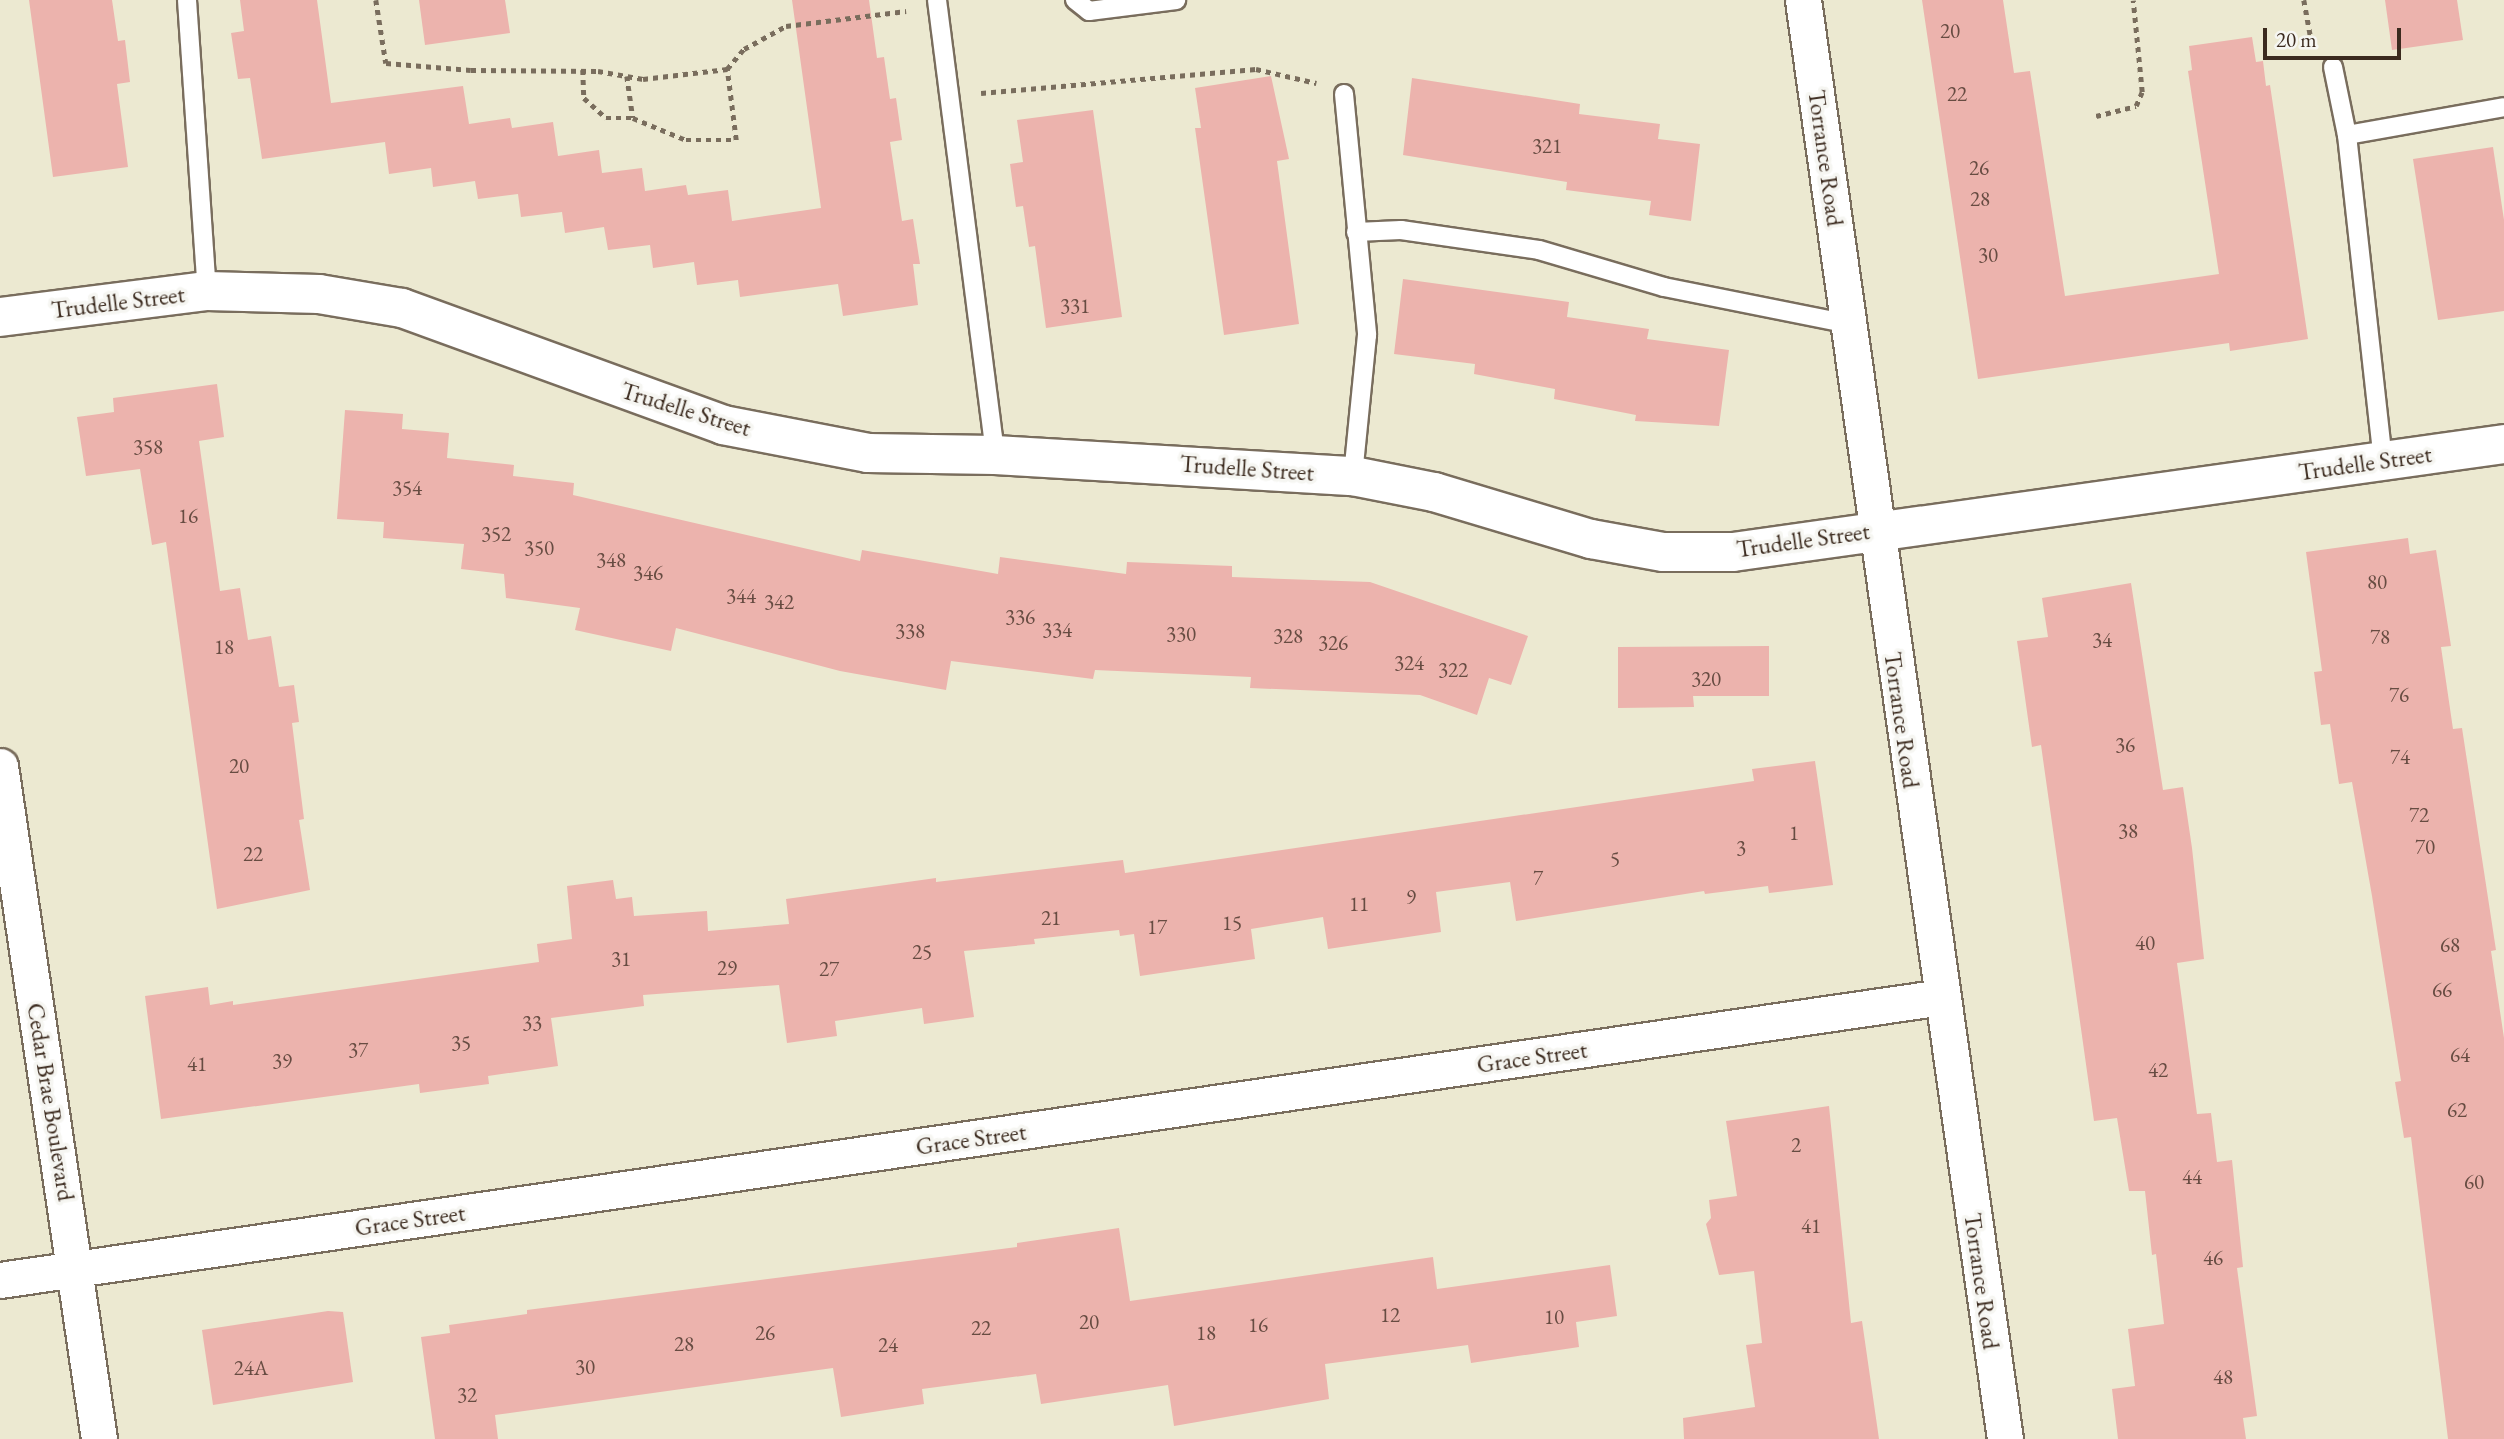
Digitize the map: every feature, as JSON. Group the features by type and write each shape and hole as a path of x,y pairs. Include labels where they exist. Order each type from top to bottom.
{"street":[{"name":"Torrance Road","path":"1803,0 1850,324 1874,530 2005,1439"},
{"name":"Trudelle Street","path":"0,317 206,290 319,294 402,308 723,425 868,453 995,454 1353,476 1434,492 1591,540 1662,552 1733,552 1874,530 2504,444"},
{"name":"Cedar Brae Boulevard","path":"0,766 99,1439"},
{"name":"Grace Street","path":"0,1280 1941,997"}],"lane":[{"path":"187,0 206,290"},
{"path":"1074,0 1089,11 1176,0"},
{"path":"938,4 952,97 995,454"},
{"path":"2333,67 2347,135 2383,460"},
{"path":"1344,94 1367,335 1353,476"},
{"path":"2347,135 2504,107"},
{"path":"1356,232 1401,230 1539,250 1664,287 1850,324"}],"path":[{"path":"376,0 386,63 471,70 583,70 643,79 727,69 744,49 786,26 847,15 938,4"},
{"path":"2096,116 2136,106 2142,92 2133,0"},
{"path":"583,70 584,99 606,118 633,118 685,140 736,140 727,69"},
{"path":"952,97 1255,69 1307,79 1344,94"},
{"path":"627,76 633,118"}],"building":[{"path":"29,0 112,0 118,41 125,40 130,82 117,84 128,167 53,177"},
{"path":"240,0 317,0 331,103 463,86 469,124 510,118 512,128 553,122 558,156 599,150 602,173 642,168 645,191 686,185 688,195 728,190 732,221 821,208 792,0 869,0 877,58 884,57 890,99 896,98 902,140 890,142 902,221 913,219 920,264 913,264 918,305 843,316 838,284 740,297 738,280 697,285 694,262 653,268 650,245 608,250 604,227 565,233 562,212 521,217 518,194 478,199 475,181 433,187 431,168 389,174 385,142 262,159 250,78 238,79 231,33 244,31"},
{"path":"419,0 505,0 510,33 425,45"},
{"path":"1922,0 2003,0 2014,73 2030,71 2065,296 2219,274 2188,71 2192,70 2189,46 2252,37 2256,62 2263,61 2266,86 2270,85 2308,339 2230,351 2229,343 1978,379"},
{"path":"2385,0 2457,0 2463,40 2392,50"},
{"path":"1271,76 1289,159 1277,161 1299,324 1224,335 1195,128 1201,128 1195,88"},
{"path":"1412,78 1580,104 1579,114 1660,124 1658,139 1700,144 1691,221 1649,215 1651,201 1566,190 1567,182 1403,155"},
{"path":"1093,110 1122,317 1046,328 1035,246 1029,247 1023,206 1016,207 1010,164 1023,162 1017,120"},
{"path":"2493,147 2504,220 2504,311 2438,320 2413,159"},
{"path":"1403,279 1569,302 1567,317 1649,329 1647,339 1729,350 1719,426 1635,421 1636,415 1554,399 1555,389 1474,374 1475,364 1394,354"},
{"path":"217,384 224,437 199,441 220,591 240,588 248,640 271,636 279,687 294,685 299,722 292,723 304,819 299,820 310,890 217,909 166,542 152,545 140,469 86,476 77,417 114,412 113,398"},
{"path":"345,410 403,414 402,429 449,433 447,458 514,465 513,476 574,483 573,495 860,561 862,550 998,574 1000,557 1126,574 1127,562 1232,566 1232,577 1370,582 1528,636 1511,685 1489,678 1477,715 1420,695 1250,688 1251,677 1095,670 1093,679 951,661 946,690 840,671 676,628 671,651 575,630 580,608 506,598 504,574 461,569 464,544 383,538 384,522 337,519"},
{"path":"2408,538 2410,554 2436,550 2451,646 2441,647 2453,729 2462,728 2496,950 2491,951 2504,1038 2504,1439 2448,1439 2411,1137 2404,1138 2395,1082 2401,1081 2372,896 2352,782 2339,784 2330,724 2321,725 2314,672 2322,671 2306,552"},
{"path":"2131,583 2163,790 2183,787 2192,848 2204,959 2177,963 2197,1114 2211,1113 2217,1162 2232,1160 2243,1267 2237,1268 2257,1416 2243,1418 2246,1439 2118,1439 2112,1389 2135,1386 2128,1329 2164,1324 2156,1254 2152,1255 2145,1191 2129,1191 2117,1118 2094,1121 2041,745 2032,747 2017,641 2048,637 2042,598"},
{"path":"1769,646 1769,696 1693,696 1694,707 1618,708 1618,647"},
{"path":"1815,761 1833,885 1769,893 1768,886 1705,894 1704,891 1516,921 1510,882 1436,892 1441,932 1328,949 1323,917 1251,929 1255,959 1140,976 1134,934 1120,936 1119,930 1034,939 1035,944 964,951 974,1017 924,1024 922,1008 835,1021 837,1036 787,1043 779,985 643,995 644,1006 551,1018 558,1066 488,1076 489,1084 420,1093 419,1084 161,1119 145,996 208,987 210,1005 233,1001 233,1005 539,962 537,944 572,939 567,886 613,880 616,899 632,897 634,916 707,911 708,931 789,924 786,899 936,878 936,882 1123,860 1125,873 1754,781 1752,769"},
{"path":"1829,1106 1851,1323 1862,1321 1879,1439 1684,1439 1683,1418 1755,1407 1746,1345 1762,1343 1754,1271 1719,1275 1706,1224 1711,1218 1709,1200 1737,1196 1726,1121"},
{"path":"1119,1228 1130,1301 1433,1257 1437,1289 1610,1265 1617,1316 1576,1322 1579,1347 1471,1363 1468,1345 1325,1364 1329,1399 1174,1426 1168,1385 1041,1404 1036,1374 922,1389 924,1404 841,1417 833,1368 495,1415 498,1439 435,1439 421,1337 450,1333 449,1325 527,1314 527,1310 1017,1247 1017,1243"},
{"path":"328,1311 343,1312 353,1382 213,1405 202,1330"}]}
